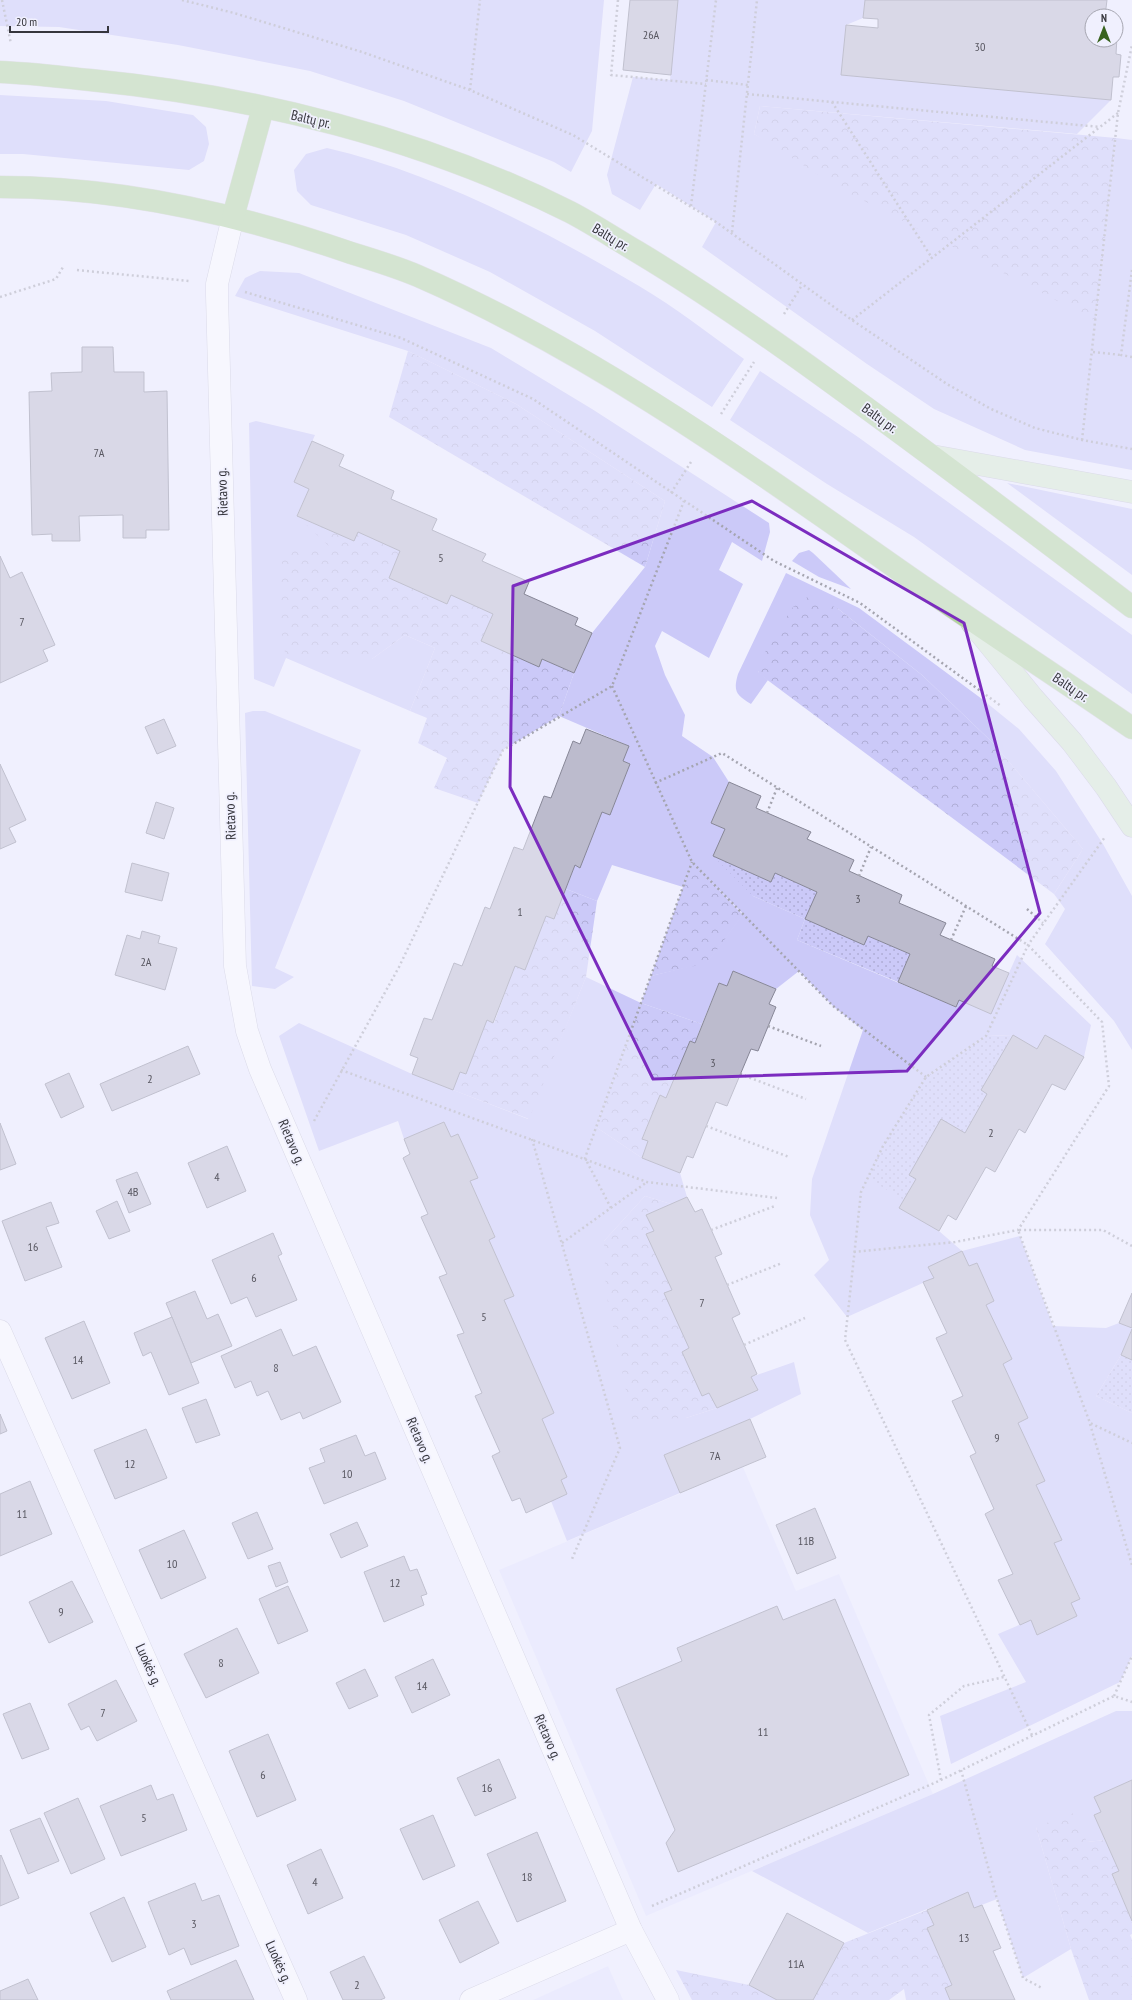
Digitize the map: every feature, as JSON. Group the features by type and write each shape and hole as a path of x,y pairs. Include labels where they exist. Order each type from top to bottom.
{"main road":[{"name":"Baltų pr.","path":"8,72 180,90 263,108 339,125 427,152 503,181 572,214 611,236 685,281 769,337 933,456 1132,607"},
{"path":"233,217 263,108"},
{"name":"Baltų pr.","path":"0,187 100,194 159,202 233,217 301,235 422,278 490,310 576,357 706,438 970,620 1132,728"},
{"path":"933,456 1132,492"},
{"path":"970,620 1033,698 1072,742 1106,787 1132,826"}],"street":[{"name":"Rietavo g.","path":"233,217 217,284 235,966 247,1031 260,1069 628,1924 668,2000"},
{"name":"Luokės g.","path":"0,1331 296,2000"},
{"path":"471,2000 628,1924"}],"path":[{"path":"2,0 6,14 8,72"},
{"path":"182,0 234,13 362,52 470,90 573,135 692,206 732,232 802,286 947,384 991,409 1035,428 1082,440 1132,449"},
{"path":"470,90 480,0"},
{"path":"618,0 611,75 706,84"},
{"path":"692,206 716,0"},
{"path":"732,232 757,0"},
{"path":"1082,440 1093,352 1118,113 1132,45"},
{"path":"706,80 748,85"},
{"path":"747,94 1100,127"},
{"path":"832,102 932,258"},
{"path":"852,320 1118,113"},
{"path":"0,297 56,280 63,267"},
{"path":"77,270 217,284 401,338 533,399 774,561 860,603 1003,708"},
{"path":"1121,355 1132,270"},
{"path":"671,493 802,286"},
{"path":"1093,352 1132,357"},
{"path":"297,1153 341,1070 399,967 503,750 612,686 684,501"},
{"path":"612,686 692,862 833,1006 926,1077"},
{"path":"655,783 722,753 1028,945 1102,1022 1109,1086 1018,1230"},
{"path":"767,813 777,788"},
{"path":"1032,1735 845,1340 853,1252 861,1192 883,1146 926,1077 986,1036 1028,945 1106,836 1102,830"},
{"path":"859,876 871,847"},
{"path":"610,1208 585,1158 692,862"},
{"path":"951,940 966,906"},
{"path":"1027,908 1043,923"},
{"path":"768,1026 821,1046"},
{"path":"341,1070 585,1158 647,1182 777,1198"},
{"path":"740,1074 806,1099"},
{"path":"706,1126 789,1157"},
{"path":"531,1139 620,1448 572,1559"},
{"path":"562,1243 647,1182"},
{"path":"711,1230 775,1206"},
{"path":"853,1252 954,1242 1018,1230 1103,1230 1132,1246"},
{"path":"1018,1230 1090,1423 1132,1565"},
{"path":"727,1285 782,1263"},
{"path":"744,1345 805,1318"},
{"path":"1090,1423 1132,1443"},
{"path":"628,1924 941,1780 1114,1696 1132,1656"},
{"path":"941,1780 929,1715 964,1686 1004,1677"},
{"path":"1114,1696 1132,1702"},
{"path":"961,1770 997,1899 1023,1978 1042,1988"}],"highlighted area":[{"path":"752,501 964,623 1040,913 907,1071 653,1079 510,787 513,586"}],"shaded area":[{"path":"743,1467 796,1591 839,1574 933,1794 646,1916 499,1570"},
{"path":"608,1966 623,2000 533,2000"}],"green space":[{"path":"0,0 604,0 592,131 571,172 554,162 404,101 310,71 178,45 59,27 0,26"},
{"path":"678,0 865,0 863,18 846,25 841,75 1111,100 1077,134 760,106 754,134 1096,320 1116,138 1132,140 1132,470 1025,450 934,409 867,364 702,247 716,222 656,184 640,210 612,194 607,175 633,77 670,80"},
{"path":"0,95 106,101 193,115 206,127 209,144 204,161 189,170 23,154 0,154"},
{"path":"760,106 1116,138 1096,321 839,188 754,134"},
{"path":"327,148 408,172 488,205 527,224 603,265 652,294 744,359 712,407 595,331 490,272 406,235 311,205 297,191 294,170 306,154"},
{"path":"260,271 299,273 491,348 592,409 769,523 770,532 762,561 732,542 719,570 743,584 709,658 662,631 655,646 665,675 685,715 682,736 713,757 729,782 711,823 725,829 753,896 805,919 797,940 956,1007 959,1000 991,1013 1017,955 1091,1025 1084,1057 1045,1035 1037,1049 1013,1035 986,1036 926,1077 904,1200 899,1208 939,1231 962,1251 929,1267 934,1278 847,1317 814,1275 829,1260 810,1215 812,1179 863,1030 833,1006 799,971 776,989 733,971 727,986 719,983 702,1024 641,1003 651,976 707,962 743,914 692,863 683,887 612,865 597,901 566,889 575,865 580,867 602,812 610,814 630,764 623,761 629,746 559,716 574,673 592,633 645,567 665,501 516,404 408,351 235,296 245,278"},
{"path":"408,351 516,404 665,501 645,567 389,417"},
{"path":"760,371 858,437 1132,635 1132,694 914,537 827,484 730,420"},
{"path":"256,421 315,435 294,482 309,489 297,515 334,550 294,550 372,659 405,635 435,648 410,711 286,658 274,687 254,679 249,423"},
{"path":"1007,483 1132,509 1132,575"},
{"path":"297,516 354,541 358,532 400,551 389,578 447,604 451,595 493,614 481,641 539,666 542,659 574,673 559,716 503,750 478,803 434,788 447,758 418,743 427,718 410,711 435,648 405,635 372,659 286,658 280,626 282,556 294,550 333,550"},
{"path":"809,550 851,589 819,577 792,561 799,553"},
{"path":"786,573 859,608 982,699 1019,729 1056,771 1103,844 1132,896 1132,1050 1114,1021 1045,944 1065,909 1054,894 1083,849 993,743 922,675 837,608 758,672 768,680 751,704 739,695 736,689 738,674"},
{"path":"809,596 837,608 922,675 993,743 1083,849 1054,894 758,673 767,647 793,607"},
{"path":"265,711 361,750 275,968 294,977 275,989 252,986 245,713"},
{"path":"713,856 771,882 775,873 817,892 868,936 910,954 898,982 797,940 805,919 753,896"},
{"path":"692,862 743,915 707,963 651,976"},
{"path":"566,889 597,901 586,977 529,1119 453,1090 460,1072 466,1074 487,1020 494,1023 515,966 525,970 546,916 554,919"},
{"path":"586,977 641,1003 596,1127 642,1158 680,1173 687,1197 671,1204 645,1196 604,1241 686,1418 717,1408 758,1390 751,1377 794,1362 801,1394 750,1419 664,1455 680,1493 567,1541 551,1501 567,1494 561,1480 567,1477 542,1419 554,1413 504,1300 514,1296 489,1240 495,1236 470,1181 478,1178 458,1134 451,1137 444,1122 404,1139 398,1121 319,1151 279,1036 299,1023 412,1074 528,1119"},
{"path":"641,1003 702,1024 695,1043 690,1041 666,1098 660,1095 642,1138 648,1141 642,1158 596,1127"},
{"path":"1013,1035 981,1090 987,1094 965,1133 909,1175 916,1179 904,1200 867,1178 883,1146 926,1077 986,1036"},
{"path":"645,1196 671,1204 646,1215 654,1231 646,1234 672,1290 689,1348 683,1352 717,1408 686,1418 632,1420 606,1293 604,1241"},
{"path":"1020,1236 1053,1326 1106,1328 1119,1323 1132,1328 1121,1355 1096,1396 1132,1413 1132,1656 1120,1682 951,1764 940,1716 1026,1682 998,1634 1031,1620 1038,1634 1077,1616 1071,1603 1080,1598 1054,1543 1061,1540 1036,1485 1044,1481 1018,1423 1028,1418 1003,1364 1012,1359 986,1305 994,1301 977,1263 969,1266 962,1251"},
{"path":"1121,1355 1132,1360 1132,1413 1096,1396"},
{"path":"1116,1711 1132,1711 1132,1780 1094,1797 1101,1812 1094,1815 1105,1840 1087,1842 1036,1827 1071,1949 1023,1978 997,1899 974,1908 967,1893 868,1933 752,1871 933,1794"},
{"path":"1074,1813 1087,1842 1105,1840 1119,1871 1112,1875 1132,1921 1132,1934 1130,1935 1132,1940 1132,2000 1089,2000 1071,1949 1036,1827"},
{"path":"927,1910 934,1925 927,1928 952,1985 945,1988 950,2000 906,2000 904,1989 889,2000 813,2000 844,1943"},
{"path":"676,1970 749,1985 777,2000 692,2000"}],"building":[{"path":"630,0 678,0 671,75 623,70"},
{"path":"865,0 1107,0 1106,8 1084,8 1084,48 1116,48 1116,54 1121,55 1119,77 1113,77 1111,100 841,75 846,25 878,28 878,19 863,18"},
{"path":"82,347 113,347 114,372 144,372 144,392 167,391 169,530 146,530 146,538 123,538 123,515 79,516 80,541 52,541 52,534 32,535 29,392 52,391 51,373 82,372"},
{"path":"312,441 344,455 339,466 394,491 391,499 437,519 432,530 486,554 482,561 529,582 524,594 578,618 575,625 592,633 574,673 542,659 539,667 481,641 493,614 451,595 447,604 389,578 400,551 358,532 354,541 297,516 309,489 294,482"},
{"path":"0,556 10,578 22,572 55,645 43,650 48,661 0,683"},
{"path":"164,719 176,746 157,754 145,727"},
{"path":"586,729 629,746 623,761 630,764 610,815 602,812 580,868 575,865 554,919 546,916 525,970 515,966 493,1023 487,1020 466,1074 460,1072 453,1090 412,1074 418,1058 410,1055 424,1018 432,1020 454,963 462,966 485,907 490,909 514,847 523,850 544,796 551,798 573,741 580,744"},
{"path":"0,764 26,820 9,828 16,842 0,849"},
{"path":"729,782 761,796 756,808 811,832 807,839 854,860 849,871 902,895 899,903 946,923 940,935 995,959 992,966 1009,973 991,1014 959,1000 956,1007 898,982 910,954 868,936 864,945 805,919 817,892 775,873 771,882 713,856 725,829 711,823"},
{"path":"156,802 174,808 164,839 146,833"},
{"path":"132,863 169,873 162,901 125,892"},
{"path":"142,931 160,936 158,943 177,948 165,990 115,975 127,935 140,939"},
{"path":"733,971 776,989 769,1004 776,1007 758,1051 751,1049 727,1106 716,1102 693,1158 687,1156 680,1173 642,1158 648,1141 642,1139 660,1095 666,1098 690,1041 695,1043 719,983 727,986"},
{"path":"1013,1035 1037,1049 1045,1035 1084,1057 1065,1090 1052,1084 1025,1133 1019,1129 995,1172 986,1167 956,1220 948,1215 939,1231 899,1208 916,1179 909,1175 941,1119 965,1133 987,1094 981,1090"},
{"path":"188,1046 200,1074 112,1111 100,1084"},
{"path":"69,1073 84,1107 61,1118 45,1084"},
{"path":"444,1122 451,1137 458,1134 478,1178 470,1181 495,1237 489,1240 514,1296 504,1300 554,1413 542,1419 567,1477 561,1480 567,1494 526,1513 520,1498 512,1501 492,1456 500,1452 475,1396 482,1393 457,1335 464,1333 439,1277 447,1274 421,1217 428,1214 403,1158 410,1154 404,1139"},
{"path":"0,1123 16,1164 0,1170"},
{"path":"227,1146 246,1191 207,1208 188,1163"},
{"path":"137,1172 151,1204 129,1213 116,1180"},
{"path":"687,1197 695,1212 702,1209 722,1254 715,1257 740,1314 732,1318 757,1374 751,1377 758,1390 717,1408 709,1393 702,1396 682,1352 689,1348 664,1293 672,1290 646,1234 654,1231 646,1215"},
{"path":"117,1201 130,1231 109,1239 96,1211"},
{"path":"51,1202 59,1223 46,1227 62,1267 25,1281 2,1221"},
{"path":"273,1233 282,1254 278,1256 297,1300 256,1317 247,1297 231,1304 212,1260"},
{"path":"962,1251 969,1266 977,1263 994,1301 986,1305 1012,1359 1003,1364 1028,1418 1018,1423 1045,1481 1036,1485 1062,1540 1054,1543 1080,1599 1071,1603 1077,1616 1037,1635 1031,1620 1020,1625 998,1580 1013,1574 985,1514 994,1509 970,1456 976,1453 952,1401 963,1396 936,1338 947,1333 923,1282 934,1278 928,1267"},
{"path":"195,1291 207,1319 218,1314 232,1346 191,1363 166,1303"},
{"path":"1132,1293 1132,1328 1119,1323"},
{"path":"172,1317 199,1383 169,1395 151,1352 143,1356 134,1333"},
{"path":"84,1321 110,1383 72,1399 45,1338"},
{"path":"281,1329 293,1356 316,1346 341,1402 303,1419 300,1412 281,1420 268,1391 257,1396 251,1381 235,1388 221,1356"},
{"path":"1132,1329 1132,1360 1121,1355"},
{"path":"206,1399 220,1435 196,1443 182,1408"},
{"path":"0,1414 7,1431 0,1434"},
{"path":"750,1419 766,1457 680,1493 664,1455"},
{"path":"146,1429 167,1478 115,1499 94,1450"},
{"path":"356,1435 365,1456 375,1452 386,1479 324,1504 309,1468 325,1462 320,1449"},
{"path":"30,1481 52,1534 0,1556 0,1494"},
{"path":"815,1508 836,1558 797,1574 776,1525"},
{"path":"257,1512 273,1549 248,1559 232,1523"},
{"path":"357,1522 368,1546 341,1558 330,1534"},
{"path":"184,1530 206,1578 161,1599 139,1550"},
{"path":"404,1556 410,1571 417,1569 427,1594 421,1596 424,1605 384,1622 364,1572"},
{"path":"280,1562 288,1582 276,1587 268,1566"},
{"path":"72,1581 93,1622 49,1643 29,1602"},
{"path":"288,1586 308,1631 278,1644 259,1599"},
{"path":"835,1599 909,1775 678,1872 666,1843 675,1830 616,1689 682,1661 677,1648 777,1606 783,1620"},
{"path":"237,1628 259,1673 206,1698 184,1654"},
{"path":"433,1659 450,1695 412,1713 395,1677"},
{"path":"365,1669 378,1696 349,1709 336,1683"},
{"path":"116,1680 137,1721 97,1741 89,1726 81,1730 68,1704"},
{"path":"30,1703 49,1749 22,1759 3,1714"},
{"path":"268,1734 296,1800 257,1817 229,1751"},
{"path":"499,1759 516,1798 475,1816 457,1778"},
{"path":"1132,1780 1132,1921 1112,1874 1119,1871 1094,1815 1101,1812 1094,1797"},
{"path":"151,1785 157,1800 173,1794 187,1830 121,1856 100,1806"},
{"path":"78,1798 105,1859 71,1874 44,1813"},
{"path":"433,1815 455,1866 423,1880 400,1829"},
{"path":"40,1818 59,1861 28,1874 10,1830"},
{"path":"537,1832 566,1901 517,1922 487,1854"},
{"path":"321,1849 343,1898 308,1914 287,1865"},
{"path":"1,1855 19,1898 0,1906 0,1856"},
{"path":"195,1883 202,1901 219,1895 239,1946 191,1965 184,1948 169,1955 148,1902"},
{"path":"968,1892 974,1908 982,1905 1001,1948 993,1951 1015,2000 950,2000 945,1988 952,1985 927,1928 934,1925 927,1910"},
{"path":"124,1897 146,1947 112,1962 90,1913"},
{"path":"478,1901 499,1943 460,1963 439,1920"},
{"path":"787,1913 844,1943 813,2000 777,2000 749,1985"},
{"path":"364,1956 385,1998 380,2000 343,2000 330,1972"},
{"path":"236,1960 254,2000 171,2000 167,1991"},
{"path":"28,1979 38,2000 0,2000 0,1991"}]}
